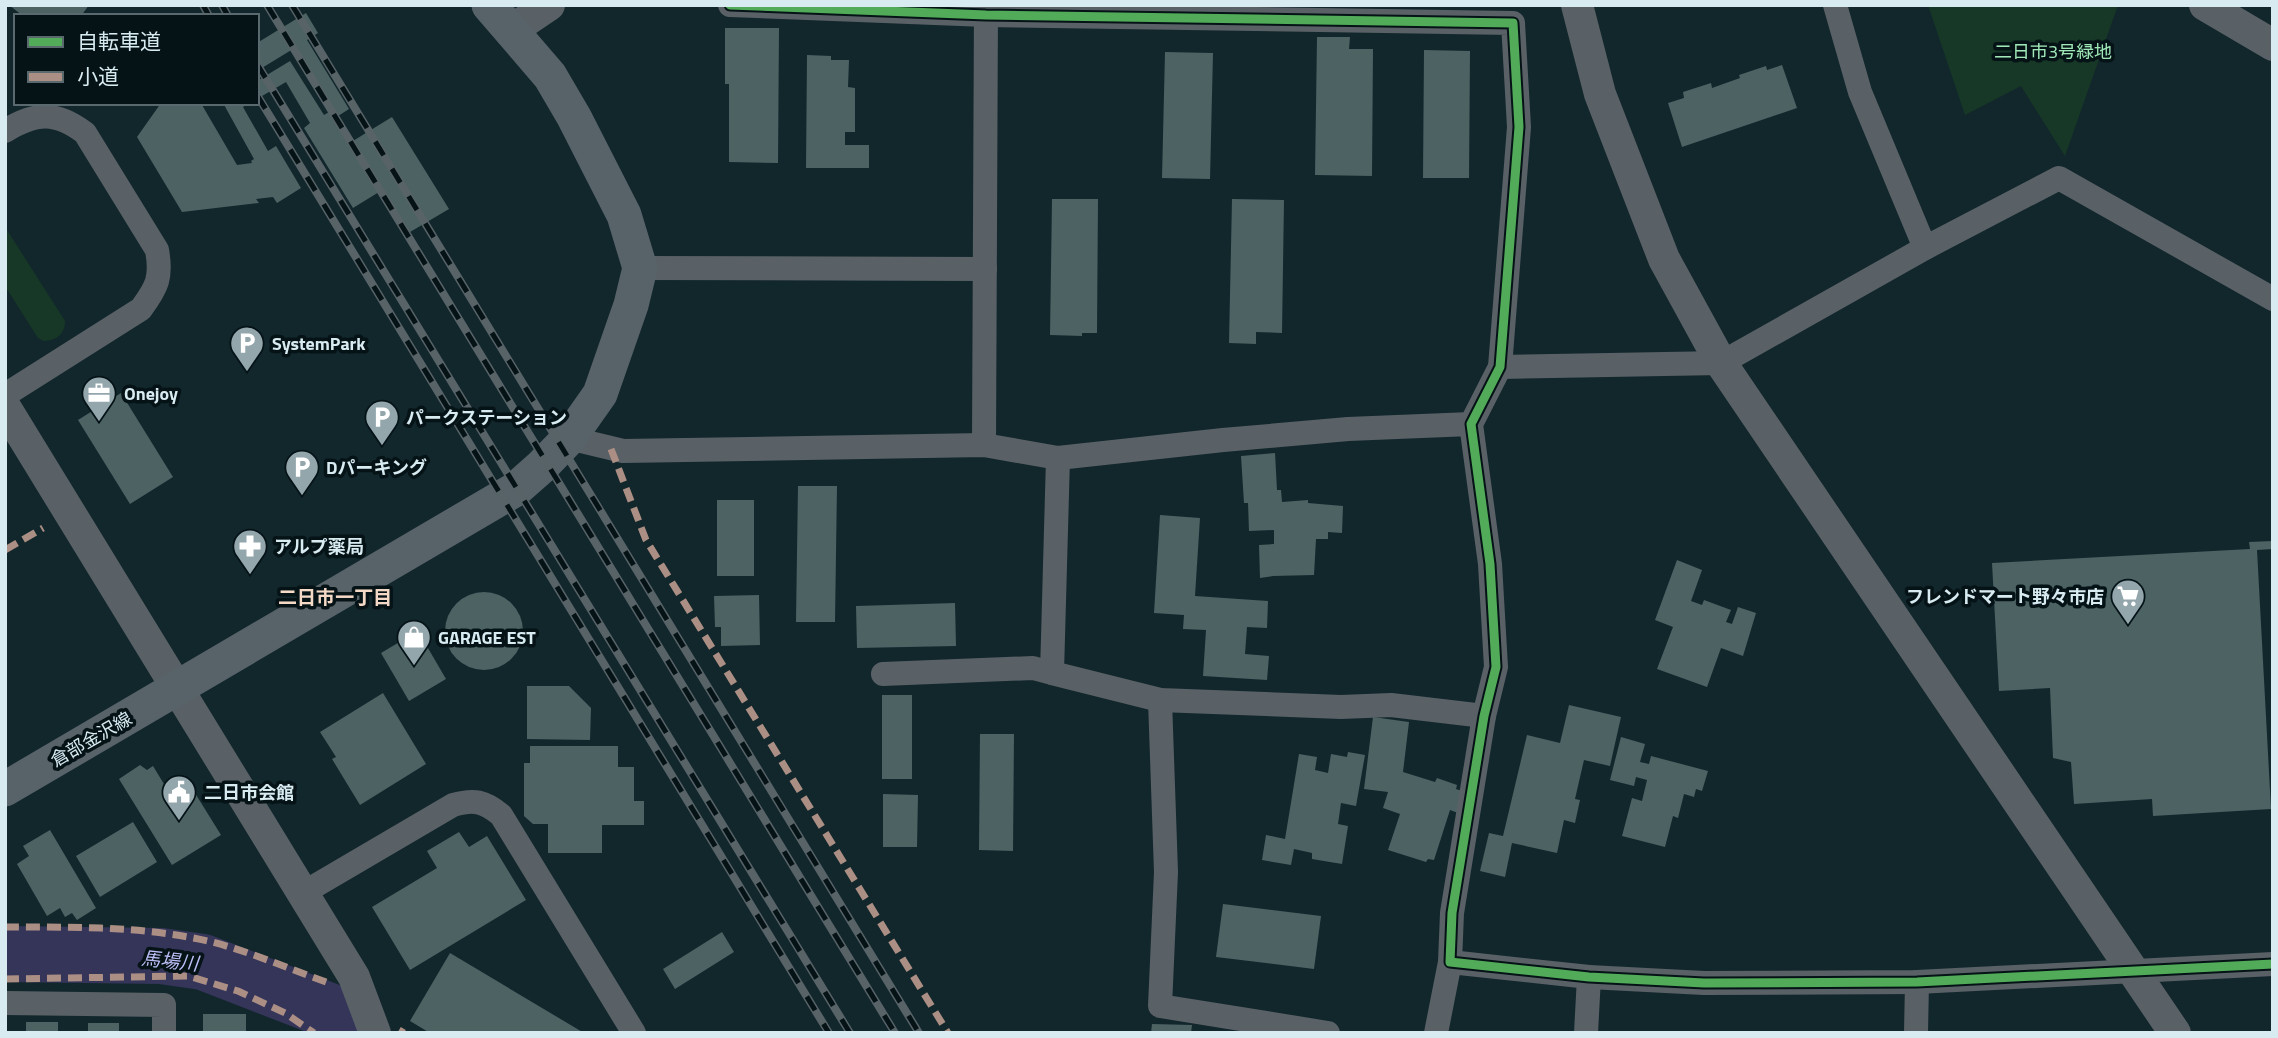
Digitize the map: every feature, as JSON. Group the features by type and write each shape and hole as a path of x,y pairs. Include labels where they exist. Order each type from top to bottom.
{"main road":[{"path":"501,17 550,76 600,166 624,215 640,268"},
{"name":"倉部金沢線","path":"5,789 516,489 569,438 600,394 631,305 640,268"}],"street":[{"path":"501,17 549,5"},
{"path":"730,5 1513,23 1520,128 1500,367 1471,424 1490,564 1496,667 1484,716 1452,913 1450,962 1436,1033"},
{"path":"1577,5 1600,94 1664,259 1721,363 2175,1033"},
{"path":"1835,5 1860,92 1925,248"},
{"path":"2204,5 2273,45"},
{"path":"984,446 986,10"},
{"path":"5,131 27,119 47,116 68,121 85,133 157,250 160,268 155,289 141,309 5,395"},
{"path":"1500,367 1721,363 1925,248 2059,178 2273,299"},
{"path":"640,268 985,269"},
{"path":"5,407 354,977 371,1022"},
{"path":"569,438 623,451 984,446 1058,458 1348,429 1471,424"},
{"path":"1052,673 1058,458"},
{"path":"883,674 1033,668 1160,700 1341,707 1391,705 1484,716"},
{"path":"1160,700 1166,872 1160,1006 1328,1033"},
{"path":"303,893 453,805 467,801 479,801 489,805 501,815 634,1033"},
{"path":"1450,962 1589,977 1704,983 1917,982 2273,964"},
{"path":"1586,1033 1589,977"},
{"path":"1916,1033 1917,982"},
{"path":"5,1003 164,1005 164,1033"}],"green space":[{"name":"二日市3号緑地","path":"1928,5 2118,5 2065,156 2021,86 1965,115"},
{"path":"5,227 65,321 62,333 53,339 44,341 38,338 5,286"}],"building":[{"path":"9,5 89,5 82,14 20,14"},
{"path":"306,13 318,33 307,40 349,109 335,118 293,49 259,70 259,42"},
{"path":"725,28 779,28 778,163 729,162 729,84 725,84"},
{"path":"1317,37 1350,37 1349,49 1373,49 1372,176 1315,175"},
{"path":"1424,50 1470,51 1469,178 1423,178"},
{"path":"1165,52 1213,53 1210,179 1162,178"},
{"path":"807,55 831,56 831,60 849,60 848,87 855,88 855,132 845,132 845,145 869,145 869,168 806,168"},
{"path":"290,61 324,115 329,112 348,144 392,117 449,209 405,235 379,192 353,208 304,128 310,123 286,82 259,98 259,80"},
{"path":"1782,65 1797,108 1682,147 1668,103 1684,98 1683,92 1711,83 1712,88 1766,66 1767,70"},
{"path":"160,105 202,105 237,165 252,163 254,159 224,105 246,105 243,107 268,151 276,146 301,188 277,203 273,197 256,199 259,203 182,212 137,137"},
{"path":"1052,199 1098,199 1097,333 1082,333 1082,336 1050,335"},
{"path":"1232,199 1284,200 1282,333 1256,332 1256,344 1229,343"},
{"path":"121,393 173,477 130,504 78,420"},
{"path":"1275,453 1277,490 1281,490 1282,502 1308,500 1308,503 1343,506 1342,533 1328,532 1328,539 1316,539 1314,575 1260,578 1259,545 1274,544 1274,530 1249,531 1241,456"},
{"path":"798,486 837,486 835,622 796,622"},
{"path":"717,500 754,500 754,576 717,576"},
{"path":"1160,515 1200,518 1195,596 1268,601 1267,628 1247,627 1245,654 1269,656 1267,680 1203,676 1206,630 1183,629 1184,615 1154,613"},
{"name":"フレンドマート野々市店","path":"2273,541 2273,549 2257,550 2271,809 2153,816 2152,799 2074,804 2071,762 2053,758 2050,688 1999,691 1992,563 2250,549 2249,542"},
{"path":"1677,560 1702,570 1691,601 1702,605 1704,600 1731,610 1726,622 1732,624 1738,607 1756,613 1743,656 1721,648 1707,687 1657,669 1673,627 1655,620"},
{"path":"476,592 492,592 506,598 517,609 523,623 523,639 517,653 506,664 492,670 476,670 462,664 451,653 445,639 445,623 451,609 462,598"},
{"path":"759,595 760,645 721,646 721,627 715,627 714,596"},
{"path":"955,603 956,646 857,648 856,606"},
{"path":"418,631 446,679 409,701 381,653"},
{"path":"527,686 569,686 591,708 590,740 527,739"},
{"path":"383,693 426,764 360,805 332,759 336,757 320,732"},
{"path":"882,695 912,695 912,779 882,779"},
{"path":"1569,705 1621,717 1610,766 1584,760 1575,799 1580,800 1575,823 1564,820 1557,853 1512,843 1505,877 1480,871 1489,833 1503,836 1527,735 1560,743"},
{"path":"1373,717 1409,722 1403,772 1435,782 1437,778 1457,785 1456,789 1465,792 1458,813 1450,810 1434,860 1428,859 1426,862 1388,850 1400,814 1383,808 1388,792 1364,789"},
{"path":"980,734 1014,734 1013,851 979,850"},
{"path":"1621,737 1645,744 1640,762 1649,764 1651,756 1708,771 1702,791 1696,789 1694,797 1684,794 1678,818 1673,816 1665,847 1622,836 1632,798 1642,801 1647,780 1636,777 1634,786 1610,780"},
{"path":"530,746 618,746 618,767 634,767 634,801 644,801 644,825 602,825 602,853 548,853 548,824 533,824 524,816 524,763 530,763"},
{"path":"1348,752 1365,755 1356,806 1341,803 1338,824 1348,826 1342,864 1312,859 1312,853 1294,849 1291,865 1262,860 1266,835 1285,839 1299,754 1317,757 1315,770 1328,773 1331,754 1347,757"},
{"name":"二日市会館","path":"140,765 147,770 153,766 167,789 185,777 221,835 172,865 119,779"},
{"path":"883,794 918,795 917,847 883,847"},
{"path":"133,822 157,862 100,897 76,856"},
{"path":"50,830 96,908 77,920 72,913 65,917 60,908 47,916 17,864 29,856 23,846"},
{"path":"459,832 469,847 487,836 526,900 410,970 372,907 437,868 427,851"},
{"path":"1223,904 1321,916 1314,969 1216,957"},
{"path":"722,932 734,952 675,989 663,969"},
{"path":"450,953 584,1033 430,1033 410,1021"},
{"path":"203,1014 246,1014 246,1033 203,1033"},
{"path":"26,1022 58,1022 58,1033 26,1033"},
{"path":"88,1023 119,1023 119,1033 88,1033"},
{"path":"1152,1024 1192,1025 1191,1033 1151,1033"}],"waterway":[{"name":"馬場川","path":"5,954 161,956 203,962 327,1010 362,1033"}],"railway":[{"path":"203,5 208,14"},
{"path":"222,5 227,14"},
{"path":"267,5 895,1033"},
{"path":"292,5 919,1033"},
{"path":"259,67 850,1033"},
{"path":"259,98 829,1033"}],"marked path":[{"path":"611,449 646,540 948,1033"},
{"path":"5,550 43,528"},
{"path":"5,927 107,928 183,936 239,950 329,983"},
{"path":"5,979 188,976 238,991 285,1013 314,1033"},
{"path":"399,1030 404,1033"}],"cycle path":[{"path":"730,5 986,15 1513,23 1519,127 1500,367 1471,424 1490,564 1496,667 1484,716 1452,913 1450,962 1589,977 1704,983 1917,982 2273,964"}],"place":[{"name":"SystemPark","path":"247,373"},
{"name":"Onejoy","path":"99,423"},
{"name":"パークステーション","path":"382,447"},
{"name":"Dパーキング","path":"302,497"},
{"name":"アルプ薬局","path":"250,576"},
{"name":"フレンドマート野々市店","path":"2128,626"},
{"name":"GARAGE EST","path":"414,667"},
{"name":"二日市会館","path":"179,822"}],"district":[{"name":"二日市一丁目","path":"335,596"}]}
